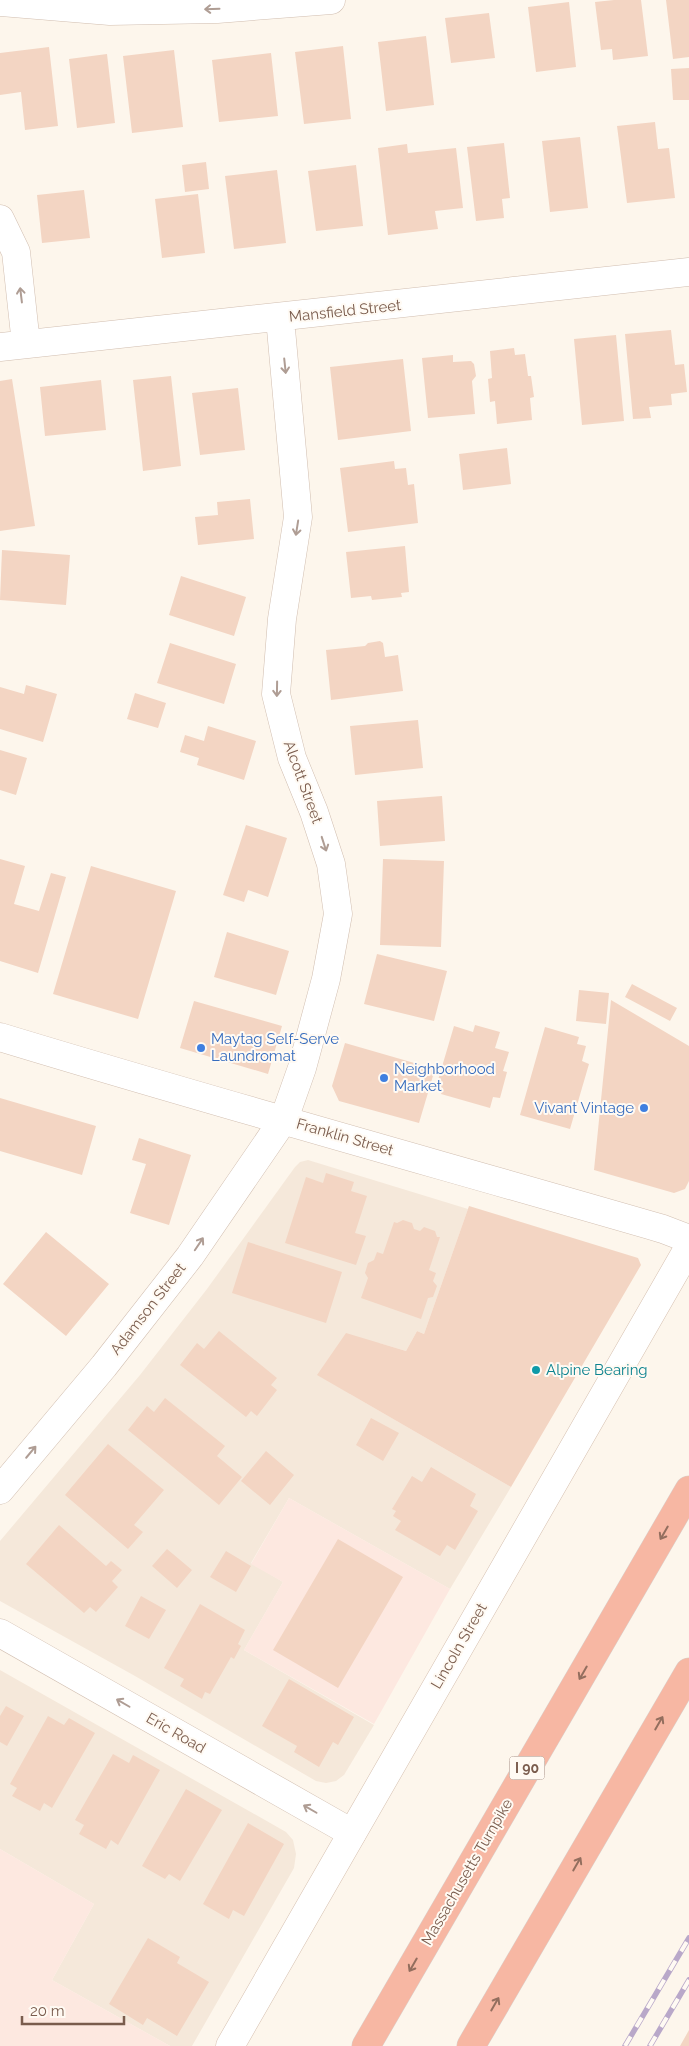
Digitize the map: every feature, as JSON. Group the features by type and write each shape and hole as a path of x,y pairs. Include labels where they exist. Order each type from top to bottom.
{"highway":[{"name":"Massachusetts Turnpike","path":"366,2046 689,1490"},
{"path":"471,2046 689,1672"}],"street":[{"path":"0,2 110,11 217,9 331,0"},
{"path":"0,219 16,252 13,346"},
{"name":"Mansfield Street","path":"13,346 689,272"},
{"name":"Alcott Street","path":"280,318 298,517 282,619 276,694 292,758 314,812 331,864 338,914 326,979 305,1059 284,1119"},
{"name":"Franklin Street","path":"0,1038 663,1229 689,1239"},
{"name":"Adamson Street","path":"0,1490 104,1366 190,1256 284,1119"},
{"name":"Lincoln Street","path":"230,2046 689,1247"},
{"name":"Eric Road","path":"0,1633 352,1833"}],"shaded area":[{"path":"308,1160 468,1209 424,1334 417,1331 406,1351 379,1343 350,1394 511,1487 450,1589 289,1498 251,1563 283,1582 244,1650 374,1725 344,1775 336,1781 326,1783 316,1781 135,1676 0,1601 0,1541 140,1375 207,1289 295,1167 300,1162"},
{"path":"289,1498 450,1589 374,1724 244,1650 283,1582 251,1564"},
{"path":"0,1670 286,1832 293,1840 296,1854 294,1868 192,2046 170,2046 52,1980 94,1904 0,1849"},
{"path":"0,1849 94,1904 52,1980 170,2046 0,2046"}],"building":[{"path":"641,0 648,56 613,60 612,49 601,50 595,2"},
{"path":"666,0 689,0 689,57 673,59"},
{"path":"569,2 576,67 536,72 528,7"},
{"path":"489,13 495,58 451,63 445,18"},
{"path":"426,36 434,105 386,111 378,42"},
{"path":"343,46 351,119 304,124 295,52"},
{"path":"49,47 58,126 25,130 21,92 0,95 0,53"},
{"path":"174,50 183,127 132,133 123,56"},
{"path":"271,53 278,116 219,122 212,60"},
{"path":"107,54 115,123 77,128 69,59"},
{"path":"689,68 689,100 673,100 671,69"},
{"path":"655,122 658,149 669,148 675,198 627,203 617,126"},
{"path":"580,137 588,208 550,212 542,141"},
{"path":"504,143 510,198 502,199 504,218 476,221 467,147"},
{"path":"407,144 408,153 456,148 463,208 435,211 438,229 388,235 378,148"},
{"path":"206,162 209,189 185,192 182,165"},
{"path":"356,165 363,226 316,231 308,171"},
{"path":"277,170 286,243 234,249 225,176"},
{"path":"84,190 90,238 42,243 37,195"},
{"path":"198,194 205,253 162,258 155,199"},
{"path":"671,330 675,365 684,364 687,392 671,394 672,405 649,407 651,418 633,419 625,334"},
{"path":"616,335 624,421 582,425 574,339"},
{"path":"514,348 515,355 525,354 528,376 531,376 534,397 530,398 532,420 497,424 495,401 490,402 488,379 492,378 490,351"},
{"path":"453,355 453,362 471,361 474,364 476,376 472,381 475,414 428,418 422,358"},
{"path":"403,359 411,431 338,440 330,367"},
{"path":"171,376 181,466 143,471 133,380"},
{"path":"12,379 35,526 0,531 0,381"},
{"path":"101,380 106,430 45,436 40,387"},
{"path":"238,388 245,450 200,455 192,393"},
{"path":"507,448 511,484 463,490 459,454"},
{"path":"394,461 395,469 406,468 408,485 414,484 418,523 348,532 340,468"},
{"path":"250,499 254,539 198,545 195,517 218,515 217,502"},
{"path":"405,546 409,592 401,593 402,597 372,600 371,596 351,598 346,552"},
{"path":"2,550 70,555 66,605 0,600"},
{"path":"181,576 246,597 234,636 169,615"},
{"path":"380,641 383,643 385,657 398,655 403,691 331,700 326,650 365,646 368,643"},
{"path":"170,643 236,664 224,704 157,683"},
{"path":"26,685 57,694 43,742 0,729 0,687 24,694"},
{"path":"135,693 166,703 158,728 127,719"},
{"path":"418,720 423,768 355,775 350,726"},
{"path":"208,726 256,741 244,780 197,765 199,758 180,752 185,735 204,741"},
{"path":"0,750 27,758 16,795 0,790"},
{"path":"442,796 445,841 380,846 377,801"},
{"path":"246,825 287,838 268,897 248,890 244,902 223,895"},
{"path":"0,859 25,866 14,904 39,911 51,873 66,877 38,973 0,961"},
{"path":"383,859 444,861 441,947 380,945"},
{"path":"91,866 176,891 138,1019 53,994"},
{"path":"227,932 289,951 276,995 214,977"},
{"path":"377,954 447,971 434,1021 364,1004"},
{"path":"632,984 677,1008 670,1021 625,997"},
{"path":"579,990 609,993 606,1024 576,1021"},
{"name":"Vivant Vintage","path":"611,1000 689,1046 689,1181 685,1189 674,1193 594,1170"},
{"path":"194,1001 282,1026 268,1074 180,1048"},
{"path":"475,1025 500,1032 495,1048 509,1052 503,1071 507,1072 500,1098 493,1097 490,1108 441,1094 443,1088 436,1087 454,1026 473,1032"},
{"path":"545,1027 579,1037 577,1044 586,1046 582,1061 589,1064 570,1129 520,1115"},
{"name":"Neighborhood Market","path":"345,1043 435,1069 419,1123 339,1101 332,1086"},
{"path":"0,1098 96,1126 82,1175 0,1151"},
{"path":"139,1138 191,1155 169,1225 130,1213 146,1164 132,1160"},
{"path":"326,1173 354,1182 351,1191 367,1196 355,1233 366,1236 356,1265 285,1243 306,1177 323,1183"},
{"path":"469,1206 638,1258 641,1265 511,1487 317,1375 346,1333 406,1351 417,1331 424,1334"},
{"path":"403,1220 412,1223 414,1229 420,1231 424,1227 435,1231 437,1237 440,1237 429,1270 436,1273 433,1281 437,1286 433,1297 428,1298 421,1319 361,1298 368,1278 365,1273 368,1263 374,1260 377,1252 383,1254 394,1222 397,1223"},
{"path":"46,1232 109,1284 66,1336 3,1284"},
{"path":"248,1242 342,1272 326,1323 232,1293"},
{"path":"219,1331 277,1378 271,1385 277,1390 257,1416 251,1411 246,1417 180,1365 197,1343 204,1349"},
{"path":"165,1398 225,1446 217,1456 242,1477 219,1505 128,1430 147,1406 154,1412"},
{"path":"371,1418 399,1433 383,1461 356,1445"},
{"path":"108,1444 164,1490 134,1525 143,1532 128,1549 65,1495"},
{"path":"266,1451 294,1475 270,1505 241,1481"},
{"path":"431,1467 476,1494 470,1506 478,1511 455,1550 447,1545 440,1556 395,1530 401,1521 393,1516 396,1511 392,1509 412,1476 422,1482"},
{"path":"59,1525 106,1566 111,1561 122,1570 112,1581 118,1587 96,1612 90,1607 84,1613 26,1564"},
{"path":"338,1539 403,1577 338,1688 273,1650"},
{"path":"167,1549 192,1570 177,1588 152,1566"},
{"path":"226,1551 251,1566 236,1592 210,1577"},
{"path":"141,1596 166,1610 149,1639 125,1626"},
{"path":"200,1604 245,1630 238,1644 241,1646 234,1659 231,1657 210,1694 205,1692 202,1699 180,1686 184,1679 164,1668"},
{"path":"289,1679 354,1717 338,1745 333,1742 319,1767 294,1752 297,1746 262,1726"},
{"path":"6,1706 24,1716 7,1746 0,1742 0,1716"},
{"path":"48,1716 64,1725 69,1718 95,1733 52,1808 44,1803 40,1811 12,1796 17,1788 10,1784"},
{"path":"113,1754 129,1763 133,1755 160,1770 118,1845 111,1840 106,1849 79,1834 84,1825 75,1820"},
{"path":"186,1789 222,1810 180,1881 169,1874 165,1879 142,1866"},
{"path":"248,1823 284,1844 244,1916 233,1910 229,1919 203,1904"},
{"path":"148,1938 180,1957 177,1963 209,1982 177,2036 147,2018 143,2025 109,2004"},
{"path":"689,2030 689,2046 680,2046"}],"railway":[{"path":"625,2046 689,1938"},
{"path":"650,2046 689,1980"}],"place":[{"name":"Maytag Self-Serve Laundromat","path":"201,1048"},
{"name":"Neighborhood Market","path":"384,1078"},
{"name":"Vivant Vintage","path":"644,1108"},
{"name":"Alpine Bearing","path":"536,1370"}]}
